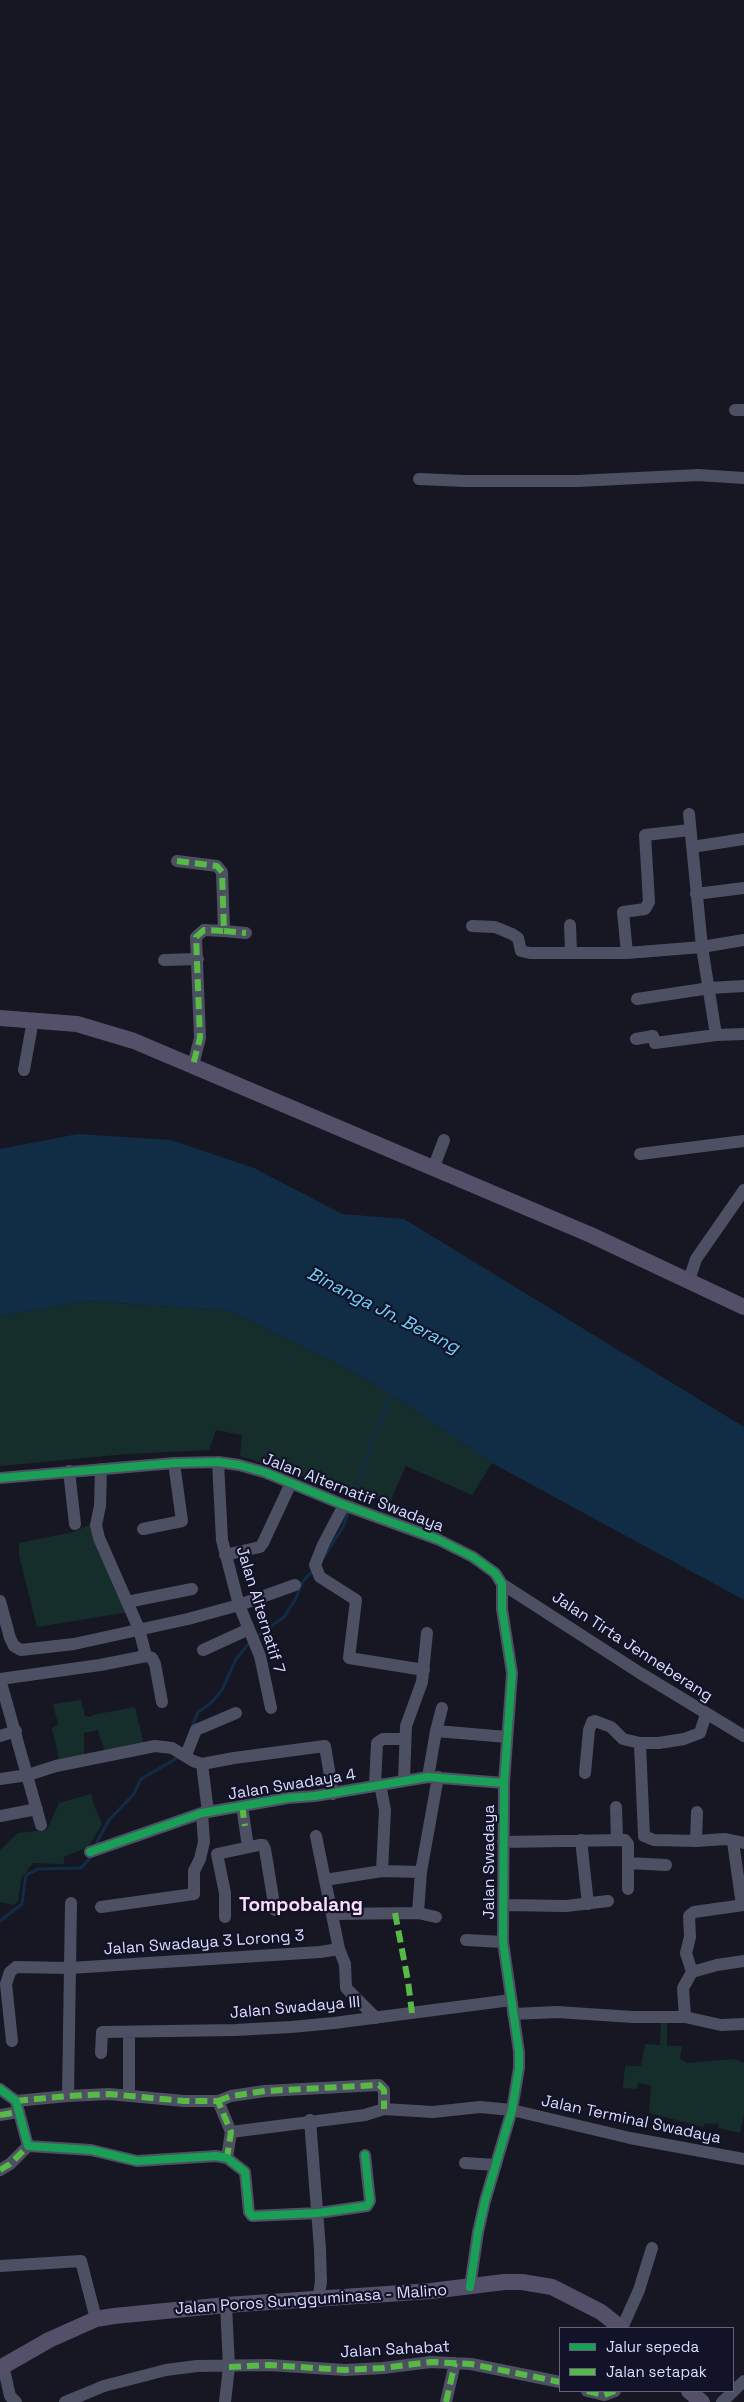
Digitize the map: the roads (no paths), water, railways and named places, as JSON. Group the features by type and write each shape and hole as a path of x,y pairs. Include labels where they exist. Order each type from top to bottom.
{"main road":[{"path":"0,1018 77,1024 99,1028 193,1063 434,1164 744,1307"},
{"name":"Jalan Poros Sungguminasa - Malino","path":"2,2367 50,2340 96,2320 226,2305 318,2300 522,2282 552,2287 601,2312 620,2327"},
{"path":"690,2392 702,2402"}],"street":[{"path":"419,479 577,481 698,475 744,478"},
{"path":"689,814 702,947 716,1035"},
{"path":"627,953 623,912 645,909 649,902 645,834 690,830"},
{"path":"692,848 744,839"},
{"path":"177,862 221,868 224,931"},
{"path":"696,894 744,888"},
{"path":"570,925 571,952"},
{"path":"472,926 495,927 512,934 518,938 521,951 524,952 627,953 702,947 744,940"},
{"path":"193,1063 198,1049 200,1021 196,937 200,931 246,933"},
{"path":"164,960 198,959"},
{"path":"637,999 710,988 744,986"},
{"path":"24,1070 33,1020"},
{"path":"636,1039 653,1036 655,1043 716,1035 744,1034"},
{"path":"434,1164 444,1140"},
{"path":"640,1154 744,1141"},
{"path":"688,1280 696,1259 744,1190"},
{"name":"Jalan Alternatif Swadaya","path":"0,1478 174,1463 218,1462 264,1472 344,1505 436,1539 457,1549 494,1573 502,1584"},
{"name":"Jalan Alternatif 7","path":"218,1462 220,1523 225,1555 239,1605 260,1656 270,1708"},
{"path":"144,1529 182,1520 174,1463"},
{"path":"101,1469 97,1529 106,1557 140,1629 146,1656"},
{"path":"69,1471 75,1524"},
{"path":"225,1555 260,1547 292,1482"},
{"path":"344,1505 323,1545 315,1565 320,1577 356,1600 349,1658 424,1670"},
{"name":"Jalan Tirta Jenneberang","path":"502,1584 706,1714 744,1736"},
{"name":"Jalan Swadaya","path":"470,2287 478,2232 512,2110 519,2052 503,1942 504,1783 512,1673 505,1633 502,1584"},
{"path":"0,1601 10,1638 17,1650 74,1644 140,1629 239,1605 294,1585"},
{"path":"127,1602 192,1589"},
{"path":"203,1650 249,1629"},
{"path":"404,1780 405,1739 409,1717 422,1682 426,1633"},
{"path":"41,1825 0,1679 100,1665 146,1656 152,1658 155,1664 162,1702"},
{"path":"418,1913 421,1872 433,1777 436,1731 442,1708"},
{"path":"186,1755 196,1730 236,1712"},
{"path":"585,1773 589,1730 592,1722 595,1721 611,1727 623,1739 640,1743 674,1742 700,1733 706,1714"},
{"path":"0,1736 16,1731"},
{"path":"436,1731 508,1738"},
{"path":"382,1871 385,1810 378,1785 377,1743 383,1739 405,1739"},
{"path":"640,1743 644,1836 654,1840 696,1841 721,1839 738,1843 743,1905 694,1912 689,1916 690,1937 686,1958 692,1972"},
{"path":"0,1780 28,1775 56,1766 155,1746 168,1747 202,1764 325,1746 333,1794"},
{"path":"101,1907 192,1895 195,1893 194,1872 200,1859 204,1842 205,1813 202,1764"},
{"name":"Jalan Swadaya 4","path":"90,1852 205,1813 288,1798 333,1794 404,1780 433,1777 504,1783"},
{"path":"242,1806 248,1847"},
{"path":"616,1807 617,1839"},
{"path":"0,1816 37,1809"},
{"path":"696,1841 697,1812"},
{"path":"316,1836 339,1948 346,1964 345,1985 348,1991 376,2018"},
{"path":"580,1840 588,1904"},
{"path":"503,1842 625,1840 628,1844 628,1889"},
{"path":"225,1917 225,1894 216,1854 248,1847 264,1847 275,1910"},
{"path":"628,1864 666,1865"},
{"path":"325,1880 382,1871 421,1872"},
{"path":"504,1905 566,1906 608,1901"},
{"path":"68,2096 71,1903"},
{"path":"332,1914 418,1913 436,1917"},
{"path":"466,1940 503,1942"},
{"name":"Jalan Swadaya 3 Lorong 3","path":"12,2041 6,1984 10,1972 16,1967 70,1968 320,1952 339,1948"},
{"path":"685,2017 683,1988 692,1972 716,1965 744,1961"},
{"name":"Jalan Swadaya III","path":"101,2053 102,2032 244,2030 334,2023 511,2000"},
{"path":"512,2014 557,2012 633,2017 685,2017 721,2025 744,2024"},
{"path":"129,2032 129,2096"},
{"path":"0,2115 17,2106 68,2096 129,2096 218,2101 230,2096 265,2091 379,2084 384,2090 384,2109"},
{"path":"0,2089 17,2106 28,2146"},
{"path":"218,2101 231,2132 227,2158"},
{"name":"Jalan Terminal Swadaya","path":"231,2132 310,2120 365,2115 384,2109 433,2112 480,2107 512,2110 630,2138 744,2159"},
{"path":"310,2120 318,2213 321,2282 318,2300"},
{"path":"0,2170 10,2164 28,2146 91,2150 137,2161 216,2156 227,2158 245,2172 249,2212 252,2216 318,2213 353,2209 369,2204 365,2155"},
{"path":"465,2163 496,2165"},
{"path":"621,2327 639,2290 652,2248"},
{"path":"0,2266 81,2261 96,2320"},
{"path":"225,2402 229,2367 226,2305"},
{"name":"Jalan Sahabat","path":"65,2402 104,2386 166,2370 196,2366 269,2365 345,2370 383,2368 431,2362 455,2363 522,2373 559,2382"},
{"path":"446,2402 455,2363"},
{"path":"2,2367 10,2396 16,2402"},
{"path":"734,2391 744,2381"},
{"path":"591,2392 604,2395 612,2392"},
{"path":"722,2402 732,2392"}],"water":[{"name":"Binanga Jn. Berang","path":"78,1134 171,1140 254,1168 342,1214 404,1219 744,1427 744,1600 492,1463 392,1395 335,1362 230,1311 86,1301 0,1316 0,1149"}],"waterway":[{"path":"351,1504 377,1428 392,1395"},
{"path":"324,1557 343,1527 349,1510"},
{"path":"256,1637 284,1617 295,1600 303,1581 314,1570"},
{"path":"191,1729 198,1712 211,1703 222,1690 236,1659 251,1641"},
{"path":"97,1842 109,1820 133,1795 141,1779 179,1757"},
{"path":"0,1921 22,1904 26,1875 38,1869 81,1868 92,1856"}],"district":[{"name":"Tompobalang","path":"301,1906"}]}
